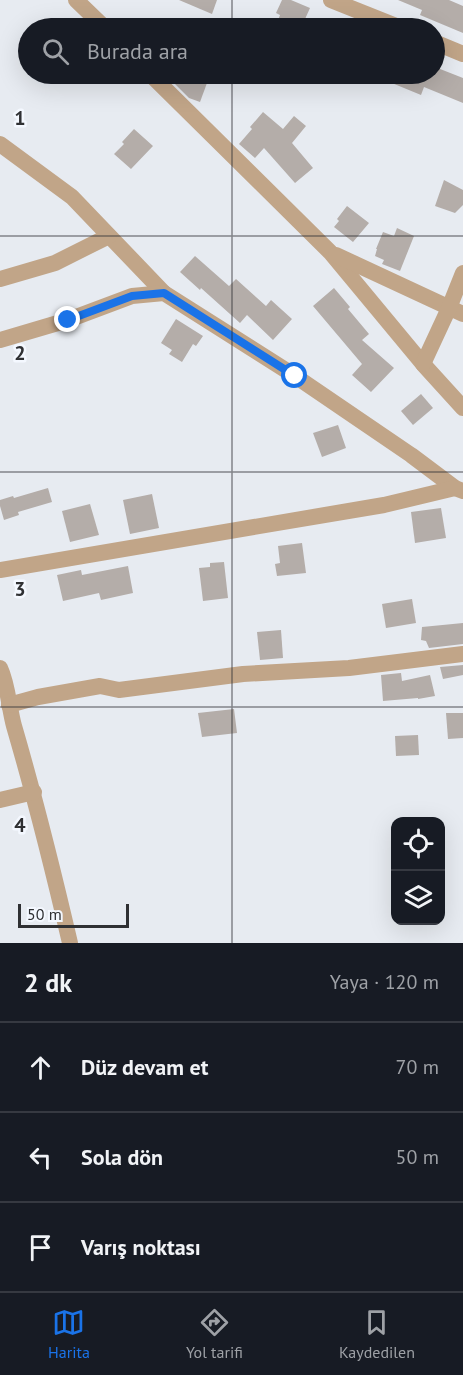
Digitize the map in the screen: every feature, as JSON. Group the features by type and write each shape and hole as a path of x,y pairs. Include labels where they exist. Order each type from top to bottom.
{"street":[{"path":"76,0 95,18"},
{"path":"332,0 376,18"},
{"path":"445,46 463,54"},
{"path":"160,84 330,252 423,364 463,408"},
{"path":"0,144 72,197 164,293 295,376 459,490"},
{"path":"0,279 55,263 109,236"},
{"path":"330,252 456,311"},
{"path":"423,364 456,311 463,273"},
{"path":"0,340 68,320 132,296 164,293"},
{"path":"0,570 384,505 459,490"},
{"path":"9,705 38,697 100,686 119,690 243,674 349,668 463,654"},
{"path":"0,668 34,792 68,943"},
{"path":"0,800 34,792"}],"building":[{"path":"179,0 217,0 212,14"},
{"path":"282,0 291,0 310,8 306,18 279,18 280,15 276,13"},
{"path":"398,0 449,0 463,6 463,33 445,25 445,18 427,18 420,15 422,10"},
{"path":"445,71 463,78 463,103 424,87 421,95 394,84 445,84"},
{"path":"175,84 207,84 200,102 189,98"},
{"path":"263,112 283,129 294,116 306,126 292,143 313,168 295,183 264,148 255,158 239,144"},
{"path":"134,129 153,146 131,169 114,154"},
{"path":"444,180 463,190 463,205 455,213 435,206"},
{"path":"347,206 369,223 353,242 334,227"},
{"path":"397,228 414,236 400,271 382,264 384,260 375,256 383,232 394,236"},
{"path":"195,256 229,286 236,279 266,306 271,300 292,319 273,340 247,315 240,323 180,272"},
{"path":"334,288 369,334 362,340 394,368 371,392 352,375 362,364 313,306"},
{"path":"176,319 203,336 196,346 193,344 182,362 169,354 172,350 161,343"},
{"path":"421,394 433,408 413,425 401,411"},
{"path":"338,425 346,448 322,457 313,433"},
{"path":"48,488 52,502 18,512 19,515 4,520 0,500"},
{"path":"152,494 159,528 130,534 123,500"},
{"path":"90,504 99,535 70,542 62,511"},
{"path":"441,508 446,538 415,543 411,512"},
{"path":"302,543 306,573 277,576 275,564 280,563 278,546"},
{"path":"224,562 228,598 203,601 199,568 210,567 210,563"},
{"path":"128,566 133,593 101,600 99,593 63,601 57,575 81,570 82,575"},
{"path":"412,599 416,623 386,628 382,604"},
{"path":"463,623 463,644 429,648 426,641 421,640 422,627"},
{"path":"281,630 283,658 260,660 257,632"},
{"path":"463,665 463,675 443,679 440,667"},
{"path":"401,673 402,681 430,675 435,696 383,701 381,675"},
{"path":"234,709 237,733 202,737 198,713"},
{"path":"446,713 463,713 463,738 448,739"},
{"path":"418,735 419,755 396,756 395,736"}],"route":[{"path":"68,320 132,296 164,293 295,376"}]}
